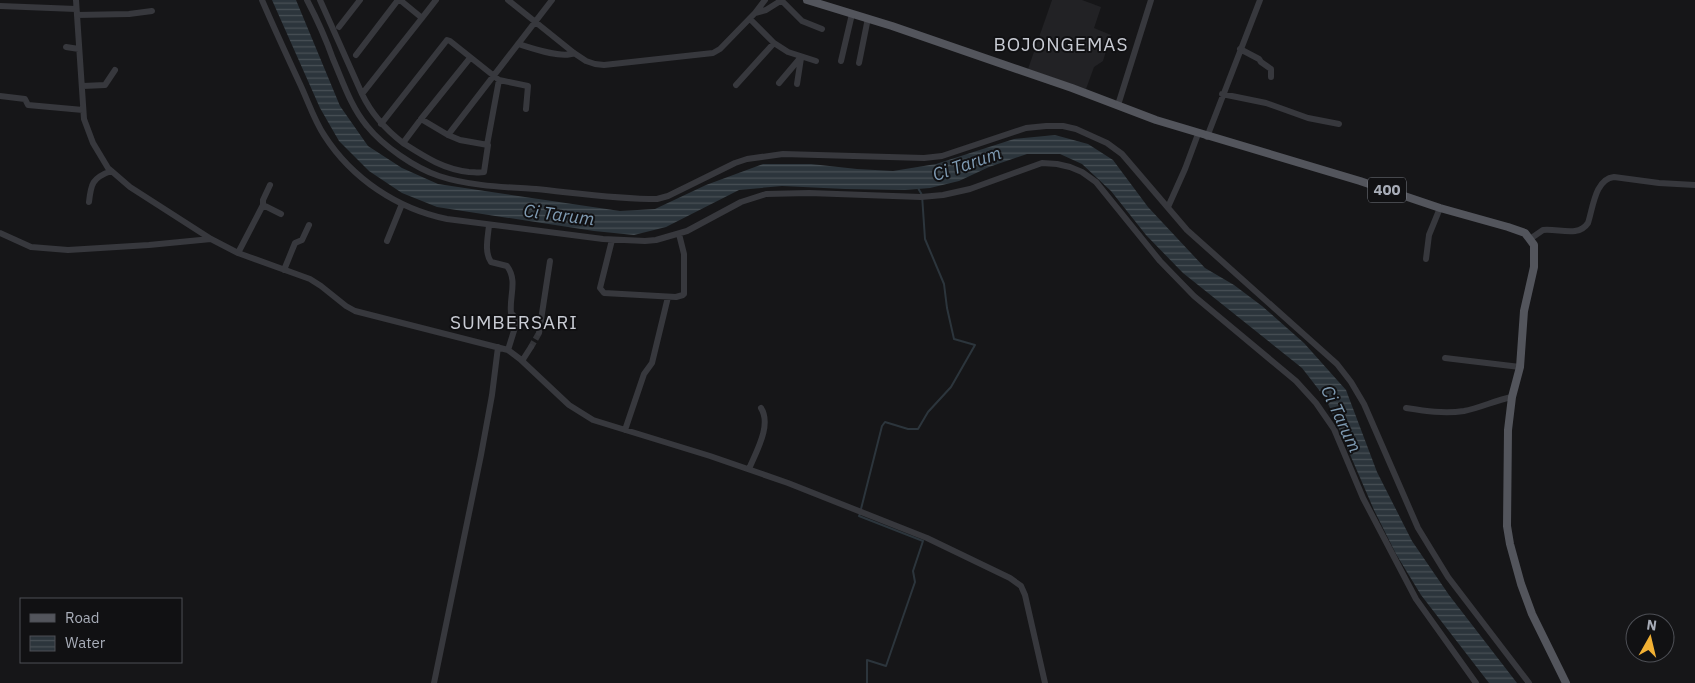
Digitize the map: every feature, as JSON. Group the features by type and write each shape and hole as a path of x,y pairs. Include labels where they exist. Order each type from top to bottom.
{"main road":[{"name":"400","path":"807,0 868,18 1072,88 1207,137 1351,178 1440,208 1518,230 1530,239"},
{"path":"1530,239 1534,245 1534,267 1524,311 1520,367 1512,397 1508,430 1507,526 1521,584 1532,614 1566,683"}],"street":[{"path":"76,0 84,119 93,143 111,171 130,187 211,239 238,253 310,279 355,311 508,350 569,405 593,420 788,483 927,538 1016,581 1025,595 1045,683"},
{"path":"262,0 324,135 349,166 364,180 402,204 427,215 488,225 608,239 656,240 679,234 741,202 766,194 809,193 920,197 943,195 970,189 1042,163 1057,164 1082,172 1096,182 1160,261 1194,296 1296,381 1316,403 1334,429 1364,498 1416,599 1476,683"},
{"path":"307,0 344,86 367,126 379,139 411,161 432,174 453,180 492,186 657,199 668,196 735,163 755,157 783,154 924,158 942,156 1026,128 1063,126 1076,129 1115,148 1134,167 1187,230 1331,359 1351,382 1371,419 1418,528 1448,577 1528,683"},
{"path":"320,0 368,107 381,124 404,143 430,160 447,168 483,173 485,171 496,78"},
{"path":"339,27 360,0"},
{"path":"356,55 399,0 422,18"},
{"path":"362,94 436,0"},
{"path":"508,0 574,53 586,61 604,65 713,53 720,49 755,14 765,0"},
{"path":"448,135 496,78 518,44 552,0"},
{"path":"755,14 766,10 782,0 802,21 822,29"},
{"path":"1118,105 1151,0"},
{"path":"1207,137 1222,94 1260,0"},
{"path":"0,6 128,14 152,11"},
{"path":"841,61 852,14"},
{"path":"859,63 868,18"},
{"path":"750,19 774,43 788,52 816,62"},
{"path":"381,124 444,42 450,41 496,78 528,86 526,109"},
{"path":"736,84 774,43"},
{"path":"518,44 562,55 574,53"},
{"path":"66,47 79,49"},
{"path":"1240,49 1259,59 1270,69 1271,76"},
{"path":"779,83 801,57"},
{"path":"797,84 801,57"},
{"path":"404,143 470,58"},
{"path":"83,86 105,85 115,70"},
{"path":"1222,94 1275,106 1308,118 1339,124"},
{"path":"0,96 25,99 28,105 83,110"},
{"path":"421,119 460,140 487,145"},
{"path":"1168,207 1198,134"},
{"path":"89,202 94,180 111,171"},
{"path":"1530,239 1543,230 1577,232 1585,228 1600,184 1608,178 1695,185"},
{"path":"238,253 263,205 263,200 270,185"},
{"path":"388,241 402,204"},
{"path":"263,205 281,214"},
{"path":"1426,258 1429,235 1440,208"},
{"path":"284,270 295,243 302,240 309,225"},
{"path":"488,225 487,254 489,259 491,262 507,266 513,279 510,307 511,313 517,321 508,350"},
{"path":"0,233 31,246 68,250 149,246 211,239"},
{"path":"608,239 600,288 604,293 668,297 684,294 684,254 679,234"},
{"path":"539,333 550,261"},
{"path":"625,430 644,374 652,363 668,297"},
{"path":"434,683 481,455 492,395 498,347"},
{"path":"522,361 530,347"},
{"path":"1446,358 1520,367"},
{"path":"1406,408 1451,412 1477,408 1512,397"},
{"path":"749,469 763,432 765,420 760,408"}],"shaded area":[{"path":"1052,0 1082,0 1101,7 1094,28 1111,35 1103,61 1094,67 1086,89 1028,69"}],"water":[{"name":"Ci Tarum","path":"272,0 296,0 340,106 368,146 402,168 438,184 620,211 655,209 706,185 763,164 811,164 893,171 936,164 1014,139 1055,135 1088,144 1113,160 1148,207 1205,268 1234,285 1262,306 1304,343 1346,390 1377,472 1412,541 1449,595 1517,683 1489,683 1421,595 1396,554 1374,510 1326,399 1302,368 1183,273 1146,235 1111,191 1082,164 1060,154 1027,154 989,167 959,181 930,188 905,190 782,186 739,190 666,227 634,235 594,231 437,207 402,193 369,171 339,141 320,108"}],"waterway":[{"path":"861,509 882,426 885,422 908,429 918,429 928,412 951,387 975,345 954,339 944,284 925,239 922,195 918,188"},
{"path":"860,514 859,516 923,541 913,571 915,582 886,666 867,660 867,683"}],"tunnel":[{"path":"531,347 539,333"}],"district":[{"name":"BOJONGEMAS","path":"1061,44"},
{"name":"SUMBERSARI","path":"514,322"}]}
